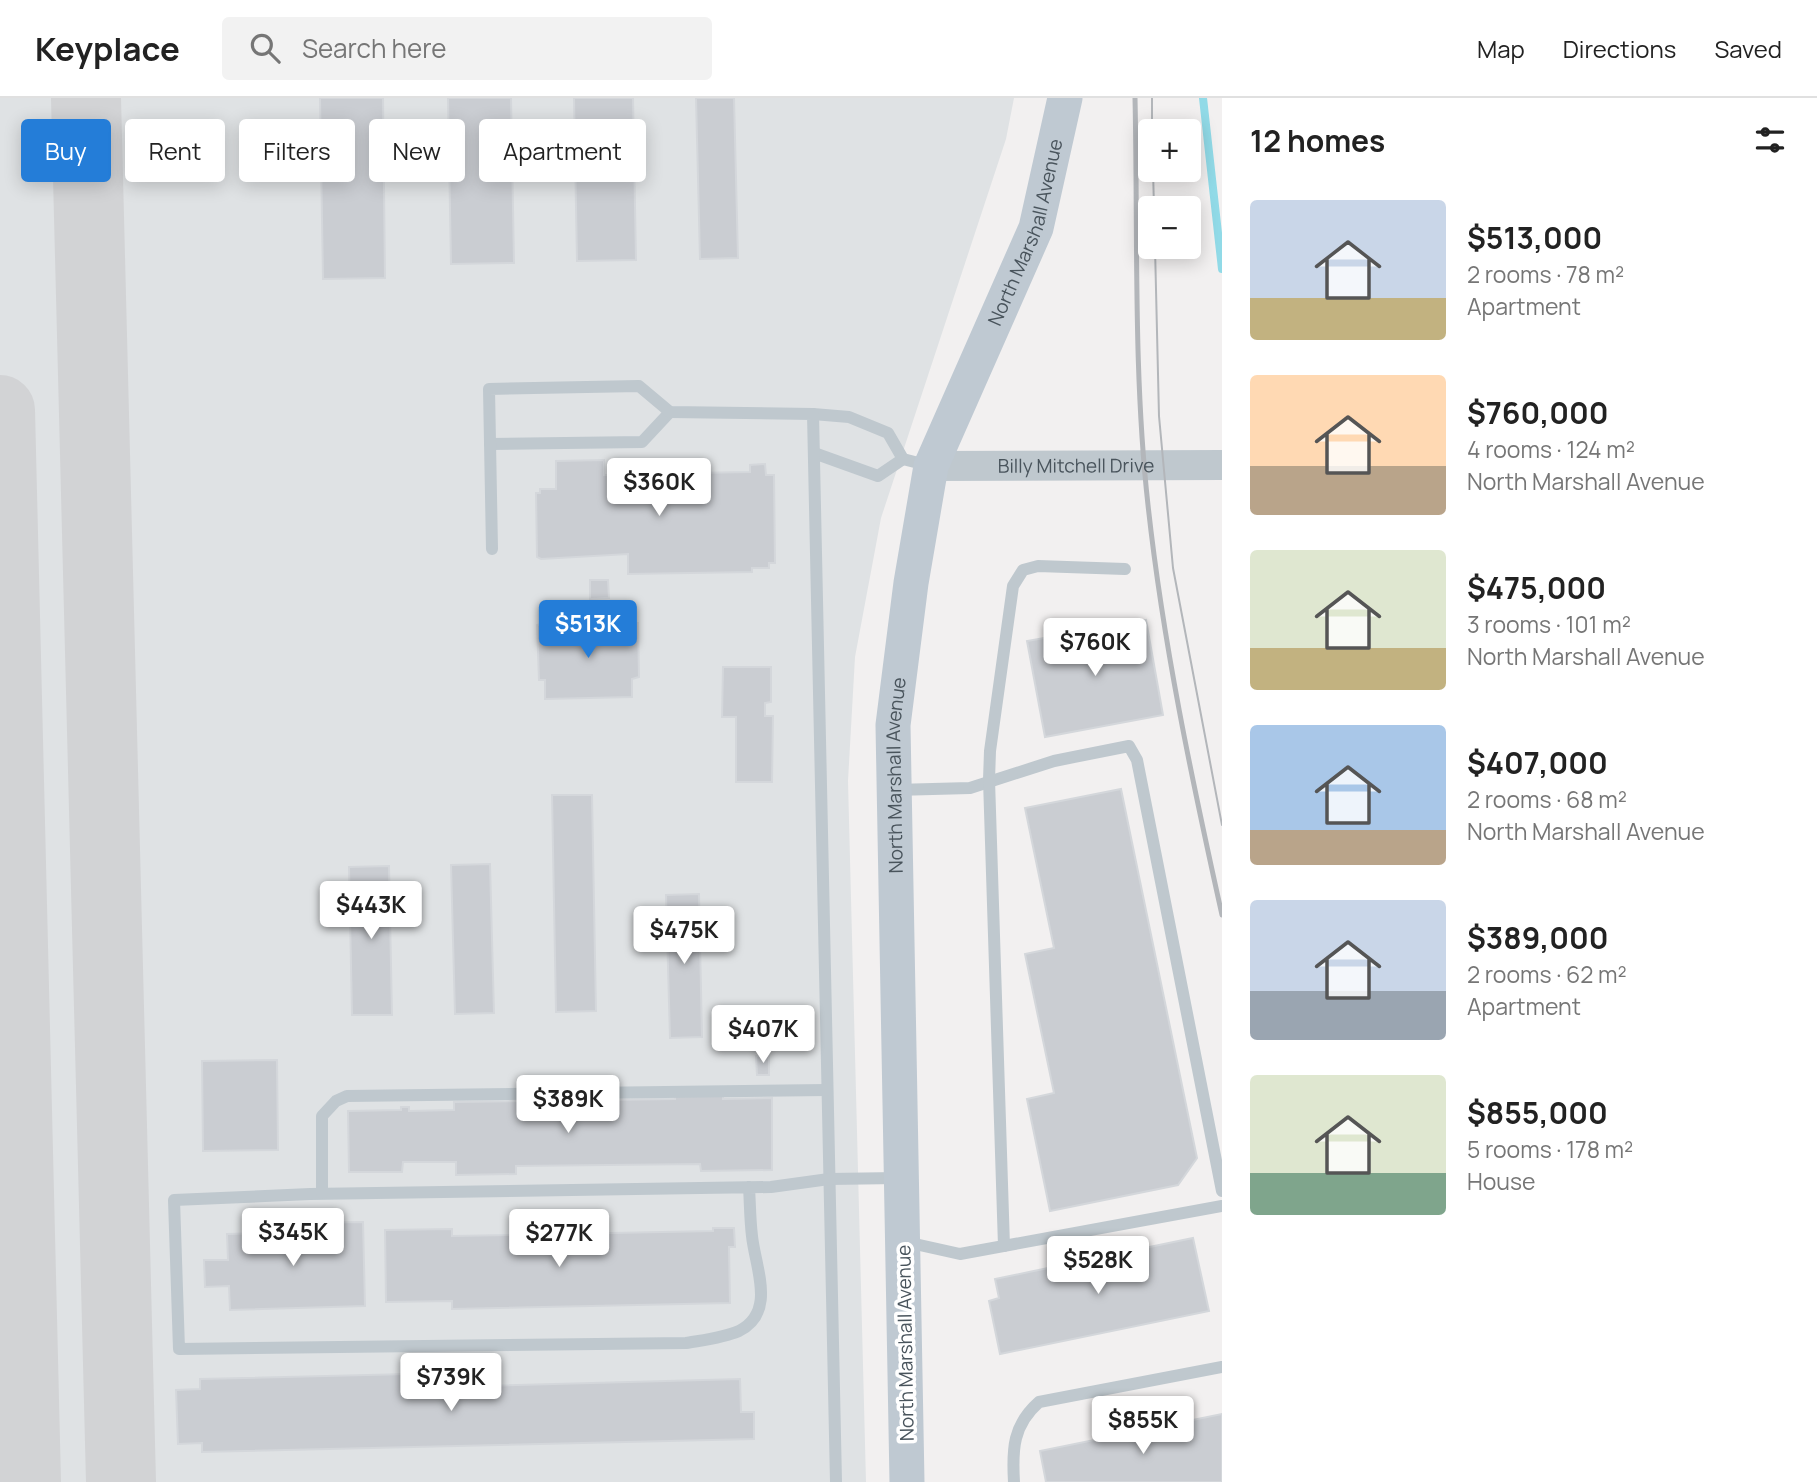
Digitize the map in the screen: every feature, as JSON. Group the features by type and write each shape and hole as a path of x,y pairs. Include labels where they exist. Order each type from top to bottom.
{"main road":[{"name":"North Marshall Avenue","path":"907,1482 893,725 911,583 917,462 1036,228 1065,98"}],"street":[{"name":"Billy Mitchell Drive","path":"917,462 1222,465"}],"lane":[{"path":"492,549 489,390 639,386 670,412 849,417 888,433 917,462 878,476 814,453"},
{"path":"490,444 642,442 670,412"},
{"path":"813,414 836,1482"},
{"path":"1004,1246 989,780 990,751 1013,586 1023,570 1038,566 1125,569"},
{"path":"894,790 970,788 1054,761 1129,746 1137,760 1222,1191"},
{"path":"322,1194 322,1116 336,1101 347,1096 827,1090"},
{"path":"749,1187 752,1238 762,1280 761,1300 750,1322 739,1331 716,1338 686,1343 179,1349 174,1200 322,1194 749,1187 829,1179 902,1178"},
{"path":"903,1242 961,1254 1222,1206"},
{"path":"1014,1482 1013,1447 1017,1429 1026,1413 1040,1402 1222,1367"}],"shaded area":[{"path":"0,98 1014,98 1006,139 881,518 855,657 848,781 866,1482 0,1482"}],"building":[{"path":"320,98 383,98 383,119 369,119 369,182 384,182 385,278 323,279 321,182 355,182 355,119 320,119"},
{"path":"448,98 511,98 511,119 479,119 479,182 513,182 514,263 451,264 450,182 465,182 465,119 448,119"},
{"path":"574,98 633,98 633,119 574,119"},
{"path":"696,98 734,98 738,258 700,259"},
{"path":"576,182 635,182 636,260 577,261"},
{"path":"604,460 604,475 616,475 616,460 629,460 629,474 750,472 750,465 765,464 766,475 774,475 775,563 769,563 769,568 752,568 752,572 628,574 628,554 541,559 537,557 536,493 540,493 540,489 556,489 556,461"},
{"path":"590,580 608,580 609,598 590,599"},
{"path":"1146,620 1163,715 1045,737 1027,641"},
{"path":"638,623 639,677 632,679 632,697 545,699 545,680 539,680 537,625"},
{"path":"723,667 771,667 771,702 765,703 765,716 773,716 772,782 736,782 736,717 722,717"},
{"path":"1121,789 1197,1158 1178,1185 1050,1211 1027,1099 1054,1093 1025,954 1054,948 1025,808"},
{"path":"552,795 592,795 596,1011 556,1012"},
{"path":"490,864 494,1013 455,1014 451,865"},
{"path":"389,866 392,1015 352,1015 349,867"},
{"path":"699,894 702,1037 670,1038 666,895"},
{"path":"756,1056 769,1056 769,1075 757,1075"},
{"path":"277,1060 278,1150 203,1151 202,1061"},
{"path":"723,1091 723,1099 772,1098 772,1170 701,1171 700,1164 516,1166 516,1174 456,1175 456,1162 403,1162 402,1172 349,1172 348,1111 401,1110 401,1107 409,1107 409,1111 454,1110 454,1102 675,1099 675,1092"},
{"path":"363,1222 365,1306 230,1310 229,1286 205,1287 204,1260 228,1260 227,1234 296,1232 296,1223"},
{"path":"713,1228 734,1228 735,1247 729,1247 730,1303 452,1309 452,1301 386,1302 385,1230 452,1229 452,1236 713,1231"},
{"path":"1193,1238 1209,1311 1000,1354 989,1301 999,1298 995,1279"},
{"path":"407,1374 407,1388 740,1379 741,1412 754,1412 754,1439 202,1452 202,1443 178,1444 176,1390 200,1389 200,1379"},
{"path":"1222,1414 1222,1482 1046,1482 1040,1451"}],"waterway":[{"path":"1203,98 1222,269"}],"taxiway":[{"path":"86,98 121,1482"},
{"path":"0,410 26,1482"}],"tram line":[{"path":"1152,98 1152,119"},
{"path":"1153,182 1154,196"},
{"path":"1155,259 1159,416 1173,568 1222,825"}],"railway":[{"path":"1135,98 1138,352 1148,505 1170,660 1222,915"}]}
